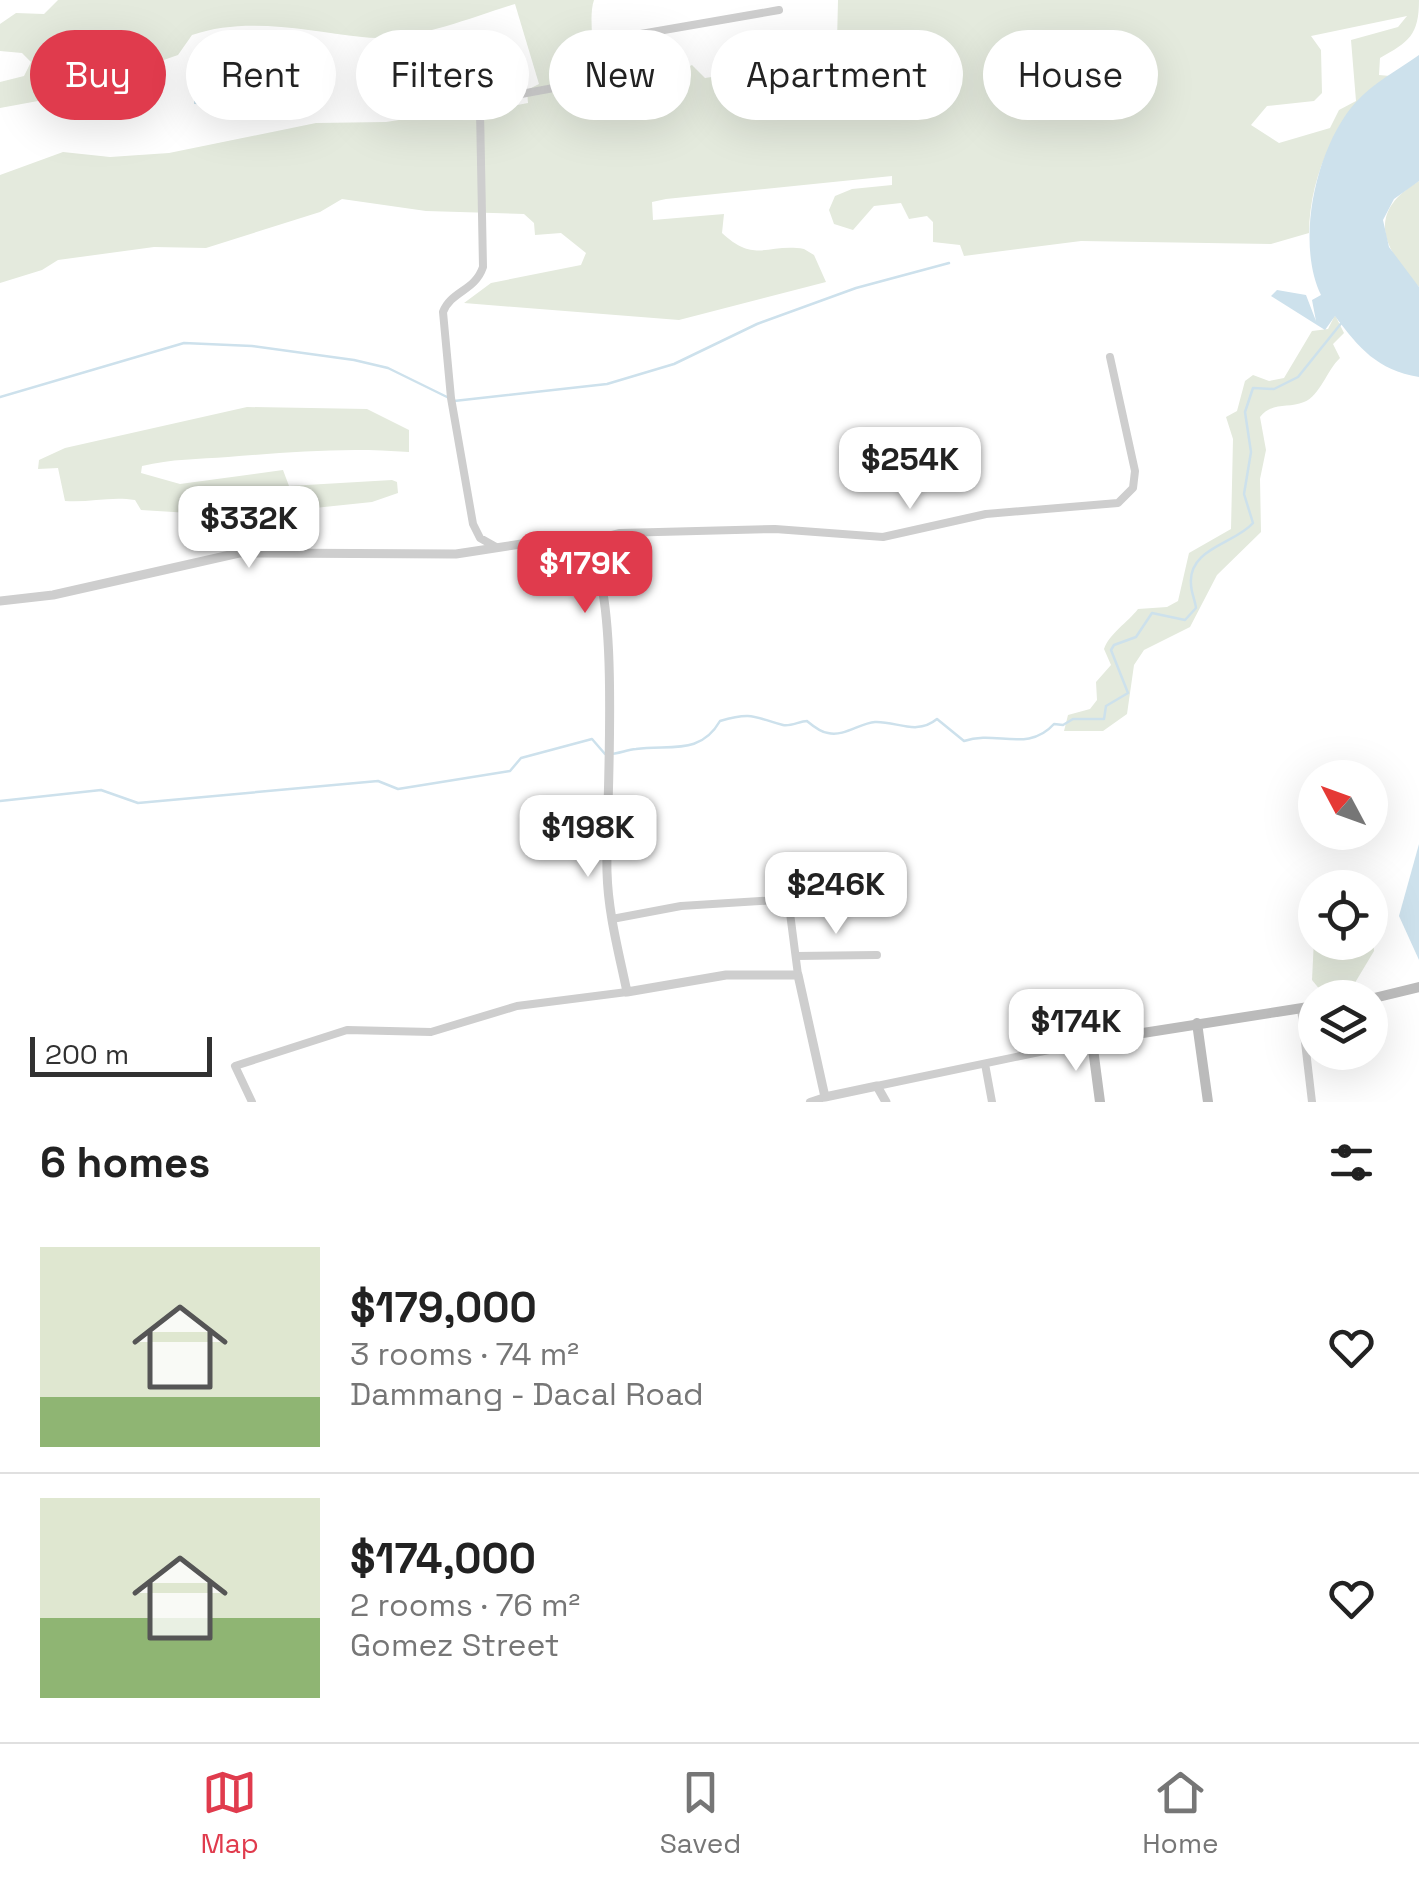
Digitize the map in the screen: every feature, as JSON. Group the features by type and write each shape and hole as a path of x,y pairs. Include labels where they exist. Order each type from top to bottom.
{"main road":[{"path":"1388,995 1419,987"},
{"path":"1100,1102 1092,1041 1298,1008"},
{"path":"1197,1024 1208,1102"}],"street":[{"path":"469,552 476,544 476,532 452,402 443,312 448,301 476,284 483,266 484,197 477,124 484,105 494,99 604,80 612,73 625,44 635,36 780,10"},
{"path":"0,602 53,595 238,553 469,552 566,538 584,542 620,533 775,529 883,537 1006,511 1118,503 1132,488 1135,471 1110,357"},
{"path":"476,532 496,548"},
{"path":"584,542 596,558 603,599 609,756 607,872 627,992"},
{"path":"612,918 666,908 774,900 790,913 798,975 825,1097"},
{"path":"796,956 877,955"},
{"path":"252,1102 235,1066 330,1033 368,1028 431,1032 517,1006 736,974 798,975"},
{"path":"810,1102 1092,1041"},
{"path":"985,1064 992,1102"},
{"path":"1308,1070 1312,1102"},
{"path":"878,1086 886,1102"}],"shaded area":[{"path":"58,0 594,0 592,30 549,30 549,120 691,120 692,65 705,78 711,77 711,120 963,120 963,30 837,30 838,0 1419,0 1417,22 1410,36 1380,58 1379,75 1390,76 1356,107 1331,144 1315,187 1309,233 1271,244 1081,241 964,256 960,245 933,242 933,222 927,216 909,219 901,203 874,206 853,230 834,224 829,210 835,196 852,189 892,185 892,176 666,199 652,202 653,220 724,214 722,233 734,242 753,250 804,249 814,255 826,282 679,320 464,303 491,283 581,265 586,253 561,233 535,235 534,223 524,214 426,211 342,199 320,212 206,248 154,247 58,260 42,270 0,283 0,175 63,152 110,157 169,153 316,123 529,120 529,89 539,84 529,51 529,30 523,30 515,4 440,28 356,30 356,36 336,34 336,30 255,26 186,30 186,44 178,55 166,59 166,30 30,30 30,61 22,53 0,51 0,24 16,13 44,14","holes":["1407,16 1398,27 1351,40 1356,101 1339,110 1330,128 1279,143 1251,125 1267,106 1314,101 1322,93 1321,50 1311,36"]},
{"path":"30,64 30,102 0,108 0,82 24,76"},
{"path":"1419,181 1419,287 1396,258 1385,231 1391,206"},
{"path":"1335,315 1344,333 1333,344 1340,358 1319,389 1304,402 1275,407 1260,417 1266,450 1260,479 1261,532 1217,575 1190,627 1144,650 1134,665 1127,714 1103,731 1064,731 1068,715 1090,709 1097,700 1096,682 1111,665 1104,649 1110,638 1138,609 1167,607 1178,601 1189,553 1231,529 1233,439 1226,417 1237,411 1245,381 1253,375 1269,381 1284,378 1312,331 1328,329"},
{"path":"247,407 367,409 409,430 409,452 318,451 185,460 142,466 141,473 180,484 283,470 289,486 392,480 397,482 398,493 372,502 238,516 141,510 135,500 65,501 58,468 38,469 39,460 65,448"},
{"path":"1313,960 1369,960 1357,980 1312,980"}],"water":[{"path":"1419,55 1419,181 1394,199 1383,220 1389,247 1419,287 1419,377 1392,369 1370,356 1335,316 1325,330 1271,296 1277,290 1306,295 1316,321 1312,300 1321,295 1313,273 1310,222 1320,168 1342,121 1356,102"},
{"path":"1419,844 1419,960 1399,916"}],"waterway":[{"path":"454,401 607,384 674,364 757,324 856,288 949,263"},
{"path":"0,801 101,790 138,803 378,781 398,789 510,771 521,758 592,739 605,754 693,744 712,732 720,721 740,716 786,725 807,721 834,734 875,722 914,727 937,719 964,741 1023,739 1073,719 1104,719 1106,706 1128,693 1111,650 1114,645 1136,637 1152,613 1185,620 1196,608 1191,584 1197,562 1253,523 1244,494 1251,452 1245,412 1253,388 1274,389 1298,377 1343,321"},
{"path":"0,397 184,343 252,346 354,360 388,368 447,397"}]}
